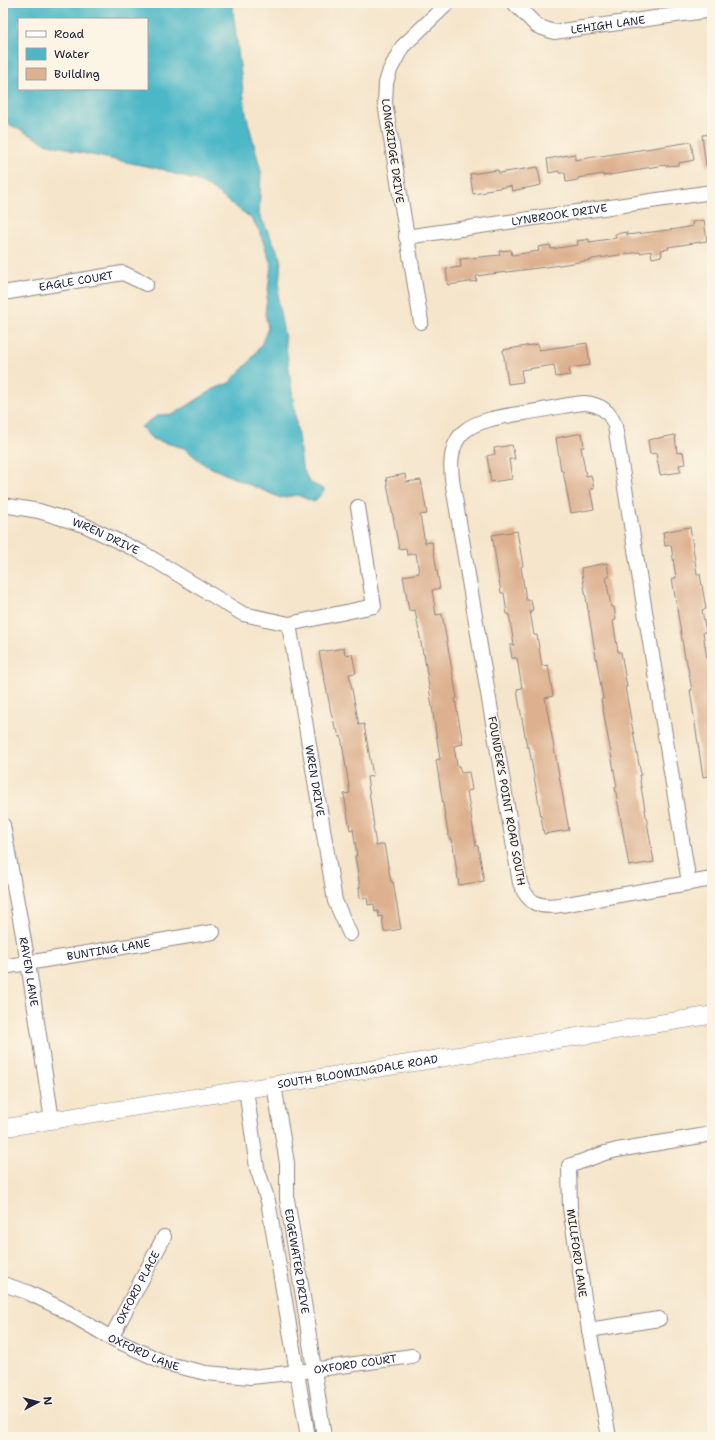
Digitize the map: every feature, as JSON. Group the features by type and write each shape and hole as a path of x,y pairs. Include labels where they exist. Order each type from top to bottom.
{"main road":[{"name":"SOUTH BLOOMINGDALE ROAD","path":"3,1128 712,1015"}],"street":[{"name":"LONGRIDGE DRIVE","path":"421,322 385,103 386,83 390,70 402,47 448,3"},
{"name":"LEHIGH LANE","path":"514,3 536,26 554,32 712,10"},
{"name":"LYNBROOK DRIVE","path":"406,237 712,192"},
{"name":"EAGLE COURT","path":"3,293 123,273 146,284"},
{"name":"FOUNDER'S POINT ROAD SOUTH","path":"689,883 617,433 612,418 604,409 592,404 584,403 491,418 475,424 467,429 456,442 452,451 451,476 516,863 523,890 531,901 538,905 549,906 689,883 712,879"},
{"name":"WREN DRIVE","path":"3,505 39,511 84,525 143,553 243,614 289,624 374,606 358,507"},
{"name":"WREN DRIVE","path":"289,624 335,901 350,934"},
{"name":"RAVEN LANE","path":"3,825 28,962 52,1120"},
{"name":"BUNTING LANE","path":"3,967 213,932"},
{"name":"EDGEWATER DRIVE","path":"274,1084 287,1163 287,1199 324,1437"},
{"name":"EDGEWATER DRIVE","path":"246,1089 257,1168 268,1201 308,1437"},
{"name":"MILLFORD LANE","path":"609,1437 589,1330 570,1208 565,1163 617,1150 712,1134"},
{"name":"OXFORD PLACE","path":"111,1338 164,1237"},
{"name":"OXFORD LANE","path":"3,1284 27,1292 60,1308 111,1338 168,1364 206,1373 251,1377 298,1372"},
{"path":"589,1330 659,1319"},
{"name":"OXFORD COURT","path":"298,1372 412,1356"}],"water":[{"path":"3,3 232,3 246,114 261,171 259,214 281,258 278,302 285,339 302,466 309,482 325,490 314,502 297,495 281,498 238,480 205,465 184,448 152,439 141,427 158,415 174,414 214,389 229,383 250,361 261,345 268,328 265,314 271,265 260,232 251,218 209,187 194,179 165,170 72,151 45,143 3,121"}],"building":[{"path":"712,134 712,165 706,166 702,135"},
{"path":"691,142 694,160 679,163 679,165 665,165 603,176 603,174 578,178 578,180 566,182 565,173 559,173 559,171 549,173 547,159 575,154 575,160"},
{"path":"538,167 541,185 512,191 511,186 486,190 486,192 473,194 470,174 498,170 499,173"},
{"path":"704,220 707,241 668,247 669,249 661,250 662,256 652,258 651,251 640,252 553,266 476,276 477,281 448,285 446,269 461,267 460,259 500,255 499,251 511,250 512,255 539,251 538,247 550,245 551,249 578,245 577,241 589,239 589,242 616,238 615,234 627,232 627,235 677,229 693,226 692,222"},
{"path":"587,343 590,365 569,368 570,375 556,377 554,365 521,370 523,382 508,384 503,350 538,344 539,350"},
{"path":"582,433 584,447 581,447 586,476 591,475 594,489 590,489 594,509 571,513 563,471 561,471 556,438"},
{"path":"675,435 677,453 683,452 685,464 679,465 681,472 660,475 656,453 650,454 648,440"},
{"path":"512,445 515,459 509,459 512,479 491,482 487,456 495,454 494,448"},
{"path":"405,474 406,482 421,480 427,514 420,515 425,543 432,542 440,588 432,590 436,615 442,614 457,698 455,699 463,744 454,746 457,766 459,766 461,773 469,772 472,790 467,791 476,846 478,846 484,881 459,885 452,839 449,839 436,760 440,759 424,654 415,610 409,611 403,576 419,573 416,553 407,555 406,548 399,549 386,478"},
{"path":"690,527 697,574 700,574 706,609 702,610 706,632 703,632 708,665 712,665 712,775 703,777 690,690 692,690 685,658 672,578 676,578 671,545 665,546 663,532"},
{"path":"517,531 523,566 521,567 526,600 531,600 533,610 530,611 534,635 537,635 542,666 548,665 553,696 545,698 569,830 544,834 517,689 522,688 517,658 512,658 510,645 514,645 509,614 507,614 504,593 501,593 492,535"},
{"path":"607,563 609,577 606,577 611,607 614,607 616,620 613,621 618,652 621,652 627,687 625,687 641,775 639,775 654,862 629,866 615,787 617,787 601,699 603,699 581,568"},
{"path":"344,648 345,655 352,654 356,673 349,674 359,725 364,724 373,776 367,777 376,846 384,844 391,882 393,882 401,929 384,932 382,916 379,917 378,911 375,912 374,904 368,905 367,897 360,899 360,887 355,856 357,856 353,829 350,830 344,794 350,793 341,736 339,737 337,729 335,729 319,652"}]}
